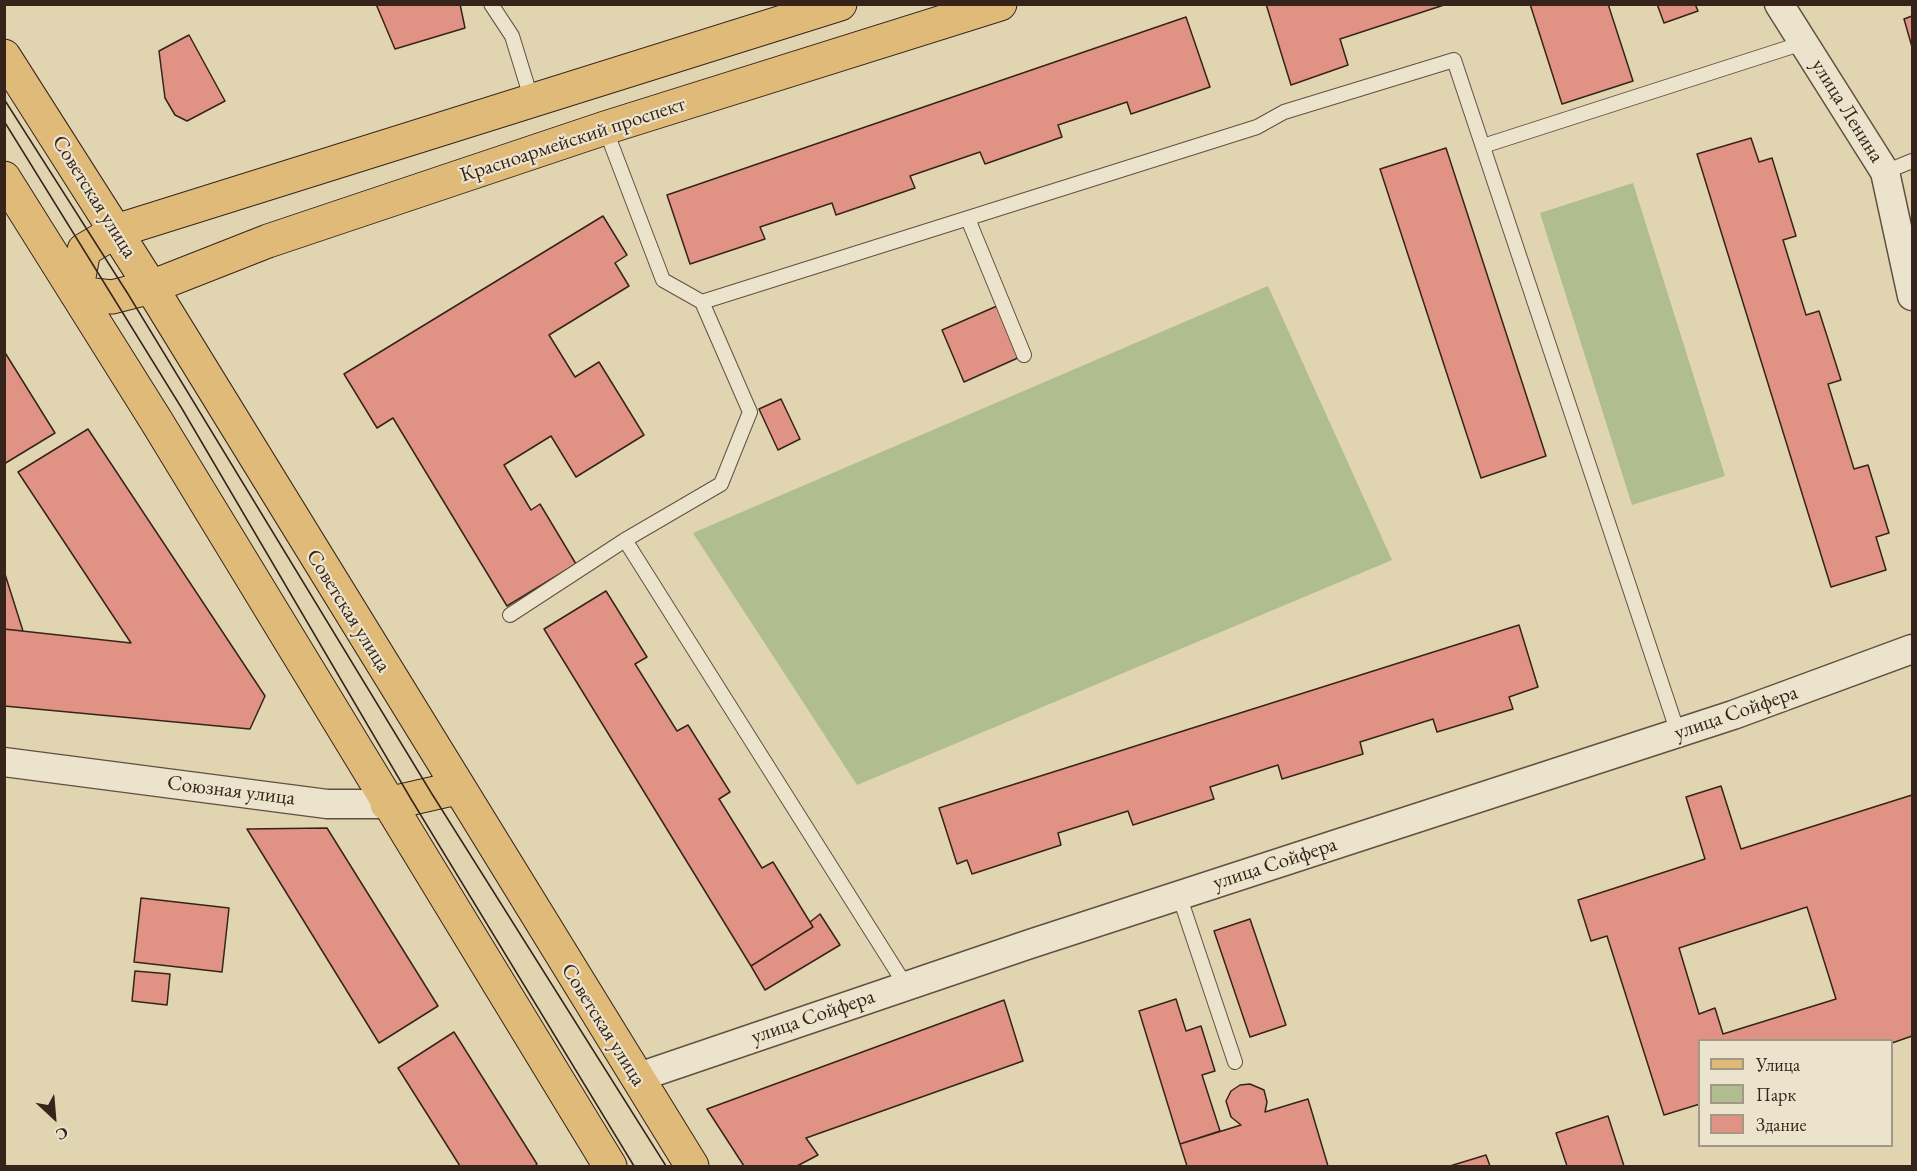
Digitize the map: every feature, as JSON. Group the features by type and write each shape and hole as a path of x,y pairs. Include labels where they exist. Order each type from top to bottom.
{"main road":[{"path":"76,293 84,250 116,231 840,4"},
{"name":"Красноармейский проспект","path":"76,293 112,297 151,287 268,241 605,128 1000,4"},
{"name":"Советская улица","path":"4,56 151,287 692,1167"},
{"path":"4,178 610,1167"},
{"name":"Союзная улица","path":"387,804 457,788"}],"street":[{"name":"улица Ленина","path":"1779,4 1885,172 1912,296"},
{"name":"улица Сойфера","path":"636,1078 1179,895 1678,733 1912,649"},
{"name":"Союзная улица","path":"4,762 327,804 387,804"}],"lane":[{"path":"491,4 512,36 532,101"},
{"path":"1483,146 1803,43"},
{"path":"702,302 1257,127 1284,112 1454,60 1678,733"},
{"path":"510,615 625,540 721,484 750,411 702,302 663,280 605,128"},
{"path":"1885,172 1912,160"},
{"path":"968,219 1024,355"},
{"path":"625,540 906,986"},
{"path":"1179,895 1235,1062"}],"green space":[{"path":"1633,183 1725,476 1632,505 1540,213"},
{"path":"1268,286 1392,560 857,785 693,533"}],"building":[{"path":"376,4 460,4 465,28 395,49"},
{"path":"1266,4 1447,4 1340,39 1348,65 1291,85"},
{"path":"1530,4 1608,4 1633,81 1562,104"},
{"path":"1657,4 1695,4 1698,11 1664,23"},
{"path":"1912,16 1912,47 1904,19"},
{"path":"1186,17 1210,87 1131,114 1127,102 1058,125 1062,137 985,164 980,152 910,176 915,188 836,215 832,203 760,227 765,239 690,264 667,195"},
{"path":"189,35 225,101 187,121 175,115 165,98 159,51"},
{"path":"1751,138 1759,162 1772,158 1796,236 1783,240 1806,315 1819,311 1841,380 1828,384 1854,469 1868,465 1889,533 1876,537 1886,570 1831,587 1697,154"},
{"path":"1446,148 1546,456 1481,478 1380,169"},
{"path":"603,216 627,255 615,263 629,286 549,335 575,377 599,362 644,435 576,477 551,436 504,465 531,510 540,504 576,564 507,606 393,418 377,428 344,374"},
{"path":"997,306 1020,357 964,382 942,330"},
{"path":"4,351 55,433 4,464"},
{"path":"781,399 800,439 778,450 759,409"},
{"path":"88,429 265,696 250,729 4,706 4,629 131,643 18,472"},
{"path":"4,571 23,631 4,629"},
{"path":"606,591 647,657 635,664 677,731 688,725 730,792 719,799 762,868 773,862 813,927 751,966 544,629"},
{"path":"1519,625 1538,687 1509,697 1513,709 1437,732 1433,719 1360,742 1363,754 1282,779 1278,765 1210,787 1214,799 1133,825 1128,811 1058,833 1061,845 972,874 967,860 957,864 939,808"},
{"path":"1721,786 1741,849 1912,795 1912,1036 1893,1043 1893,1039 1698,1039 1698,1105 1664,1115 1607,936 1591,941 1578,900 1705,859 1686,797","holes":["1807,907 1836,999 1723,1034 1715,1008 1699,1014 1679,948"]},
{"path":"327,828 438,1006 379,1043 247,829"},
{"path":"141,898 229,908 222,972 134,962"},
{"path":"820,914 840,945 765,990 751,966 813,927 810,922"},
{"path":"1250,919 1286,1025 1250,1037 1214,931"},
{"path":"135,971 170,974 167,1005 132,1001"},
{"path":"1176,999 1186,1031 1201,1026 1215,1071 1202,1075 1220,1131 1180,1144 1139,1011"},
{"path":"1004,1000 1023,1061 806,1138 818,1155 797,1166 744,1166 707,1109"},
{"path":"454,1032 537,1164 535,1166 460,1166 398,1068"},
{"path":"1250,1084 1264,1090 1267,1102 1265,1112 1308,1099 1328,1166 1187,1166 1180,1144 1241,1125 1231,1117 1226,1101 1231,1091 1240,1085"},
{"path":"1608,1116 1624,1166 1567,1166 1556,1133"},
{"path":"1486,1155 1490,1166 1450,1166"}],"tram line":[{"path":"4,99 128,294 432,794 666,1166"},
{"path":"4,121 181,407 411,799 634,1166"}]}
